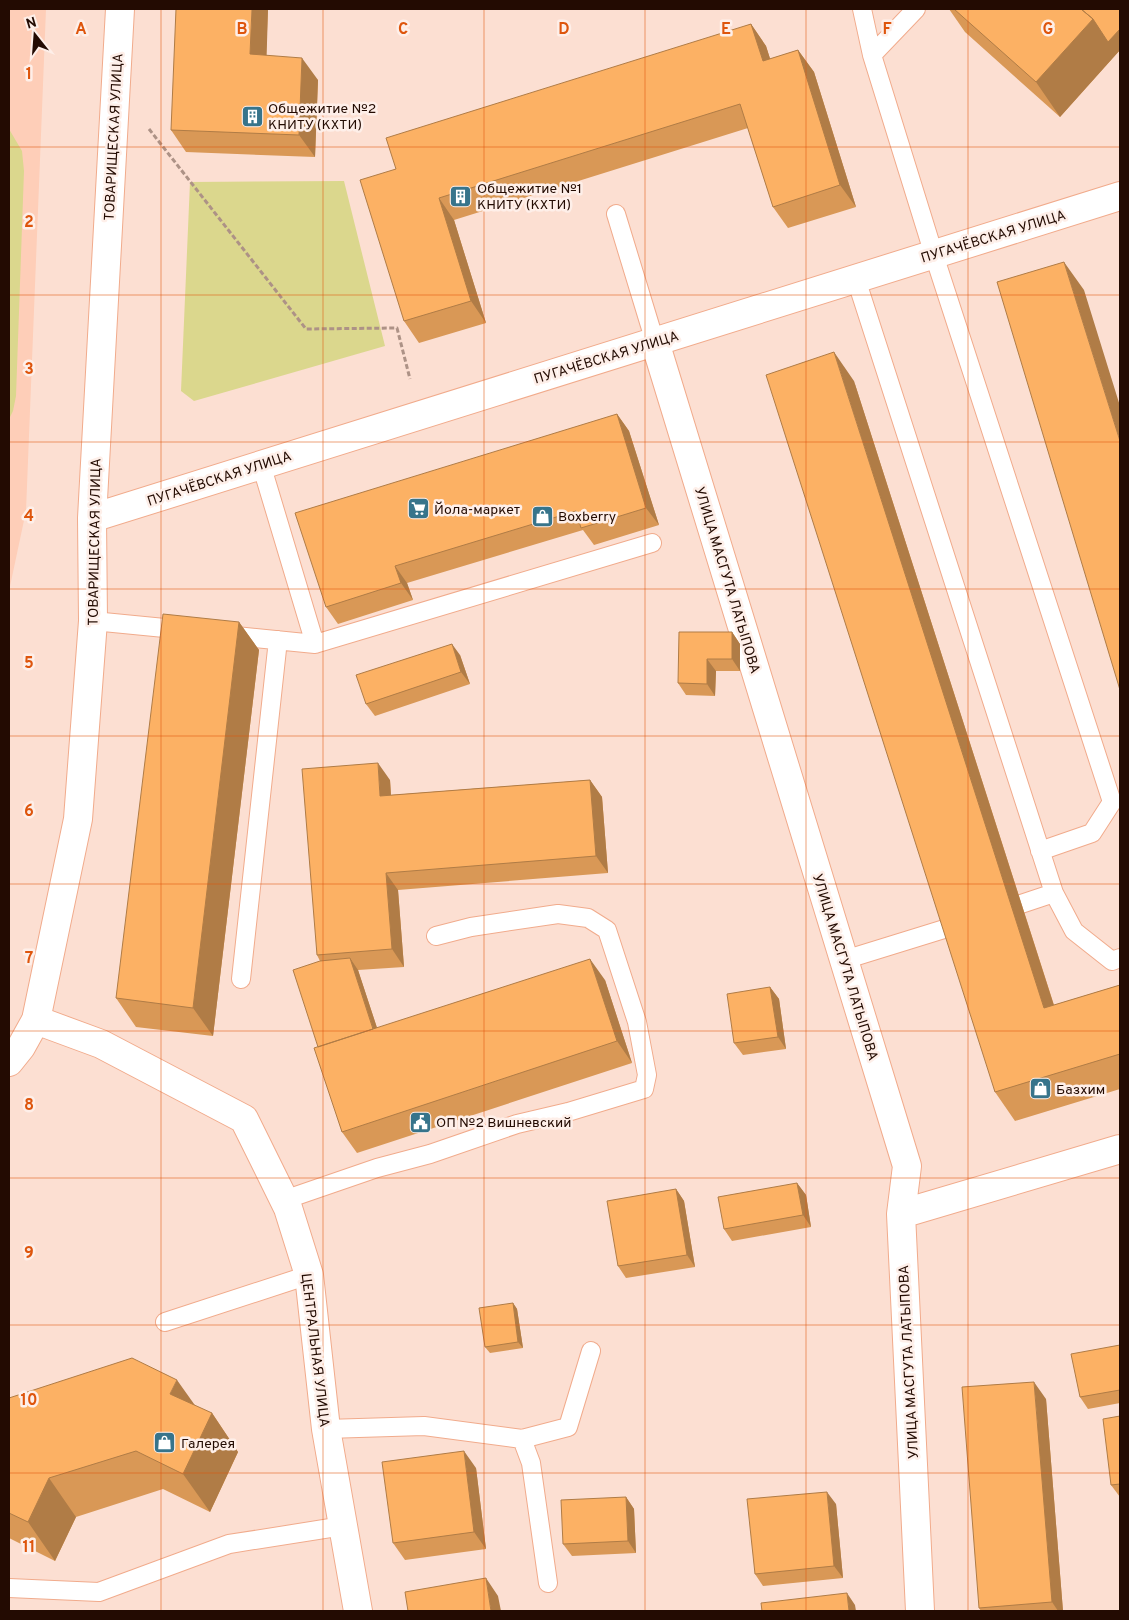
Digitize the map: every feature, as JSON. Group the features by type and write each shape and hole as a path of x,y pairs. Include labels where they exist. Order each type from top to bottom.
{"street":[{"name":"ТОВАРИЩЕСКАЯ УЛИЦА","path":"9,1062 21,1047 36,1020 78,819 93,621 92,518 120,9"},
{"name":"ПУГАЧЁВСКАЯ УЛИЦА","path":"92,518 1120,196"},
{"name":"УЛИЦА МАСГУТА ЛАТЫПОВА","path":"655,342 907,1166 901,1214 920,1611"},
{"name":"ЦЕНТРАЛЬНАЯ УЛИЦА","path":"36,1020 101,1044 244,1118 284,1200 309,1275 326,1429 358,1611"},
{"path":"901,1214 1120,1149"}],"lane":[{"path":"862,9 872,55 934,254 1112,802 1092,834 1040,851"},
{"path":"872,55 916,9"},
{"path":"616,214 655,342"},
{"path":"856,280 1054,893 1074,931 1112,961 1120,958"},
{"path":"261,464 315,644"},
{"path":"93,621 315,644 652,543"},
{"path":"241,979 278,640"},
{"path":"1021,904 1054,893"},
{"path":"284,1200 377,1168 430,1154 517,1124 568,1112 644,1089 647,1075 637,1022 607,930 588,918 558,914 471,927 436,936"},
{"path":"844,960 954,926"},
{"path":"165,1322 309,1275"},
{"path":"326,1429 424,1426 522,1439 568,1427 591,1351"},
{"path":"522,1439 531,1463 548,1583"},
{"path":"9,1588 99,1592 229,1544 343,1526"}],"path":[{"path":"149,129 306,329 397,328 410,380"}],"shaded area":[{"path":"9,9 46,9 26,511 9,591"},
{"path":"9,129 22,151 24,171 16,396 9,419"},
{"path":"344,181 385,346 194,401 181,391 190,182"}],"building":[{"name":"Общежитие №2 КНИТУ (КХТИ)","path":"176,9 252,9 250,54 302,58 299,135 171,130"},
{"path":"954,9 1081,9 1093,19 1036,82"},
{"path":"1081,9 1120,9 1120,29 1108,42 1093,19"},
{"name":"Общежитие №1 КНИТУ (КХТИ)","path":"751,24 763,61 798,50 840,185 773,207 740,104 439,198 471,301 404,321 360,180 396,169 386,138"},
{"path":"1064,262 1120,441 1120,690 997,282"},
{"path":"834,352 1044,1008 1120,985 1120,1054 995,1092 766,375"},
{"path":"617,414 646,508 581,528 576,511 395,566 401,583 326,607 295,513"},
{"path":"163,614 239,622 193,1008 116,998"},
{"path":"679,632 732,632 732,659 707,659 707,684 678,683"},
{"path":"452,644 461,672 366,704 356,675"},
{"path":"378,763 380,796 590,780 596,856 386,873 392,949 317,955 302,769"},
{"path":"350,958 373,1029 318,1047 293,970 320,961"},
{"path":"590,959 617,1041 342,1132 314,1048"},
{"path":"770,987 778,1037 734,1043 727,994"},
{"path":"797,1183 803,1215 724,1229 718,1197"},
{"path":"676,1189 687,1255 618,1266 607,1201"},
{"path":"513,1303 518,1342 485,1347 479,1308"},
{"path":"1120,1345 1120,1390 1080,1397 1071,1354"},
{"path":"132,1358 177,1380 170,1394 212,1413 183,1474 136,1451 49,1478 28,1522 9,1513 9,1398"},
{"path":"1034,1382 1052,1602 979,1608 962,1387"},
{"path":"1120,1416 1120,1484 1111,1485 1103,1419"},
{"path":"464,1451 474,1532 393,1543 382,1462"},
{"path":"827,1492 834,1566 755,1574 747,1499"},
{"path":"626,1497 628,1541 563,1544 561,1500"},
{"path":"486,1578 491,1611 408,1611 405,1592"},
{"path":"847,1593 849,1611 762,1611 761,1603"}],"place":[{"name":"Общежитие №2 КНИТУ (КХТИ)","path":"252,116"},
{"name":"Общежитие №1 КНИТУ (КХТИ)","path":"461,196"},
{"name":"Йола-маркет","path":"418,509"},
{"name":"Boxberry","path":"542,516"},
{"name":"Базхим","path":"1040,1089"},
{"name":"ОП №2 Вишневский","path":"420,1122"},
{"name":"Галерея","path":"165,1443"}]}
